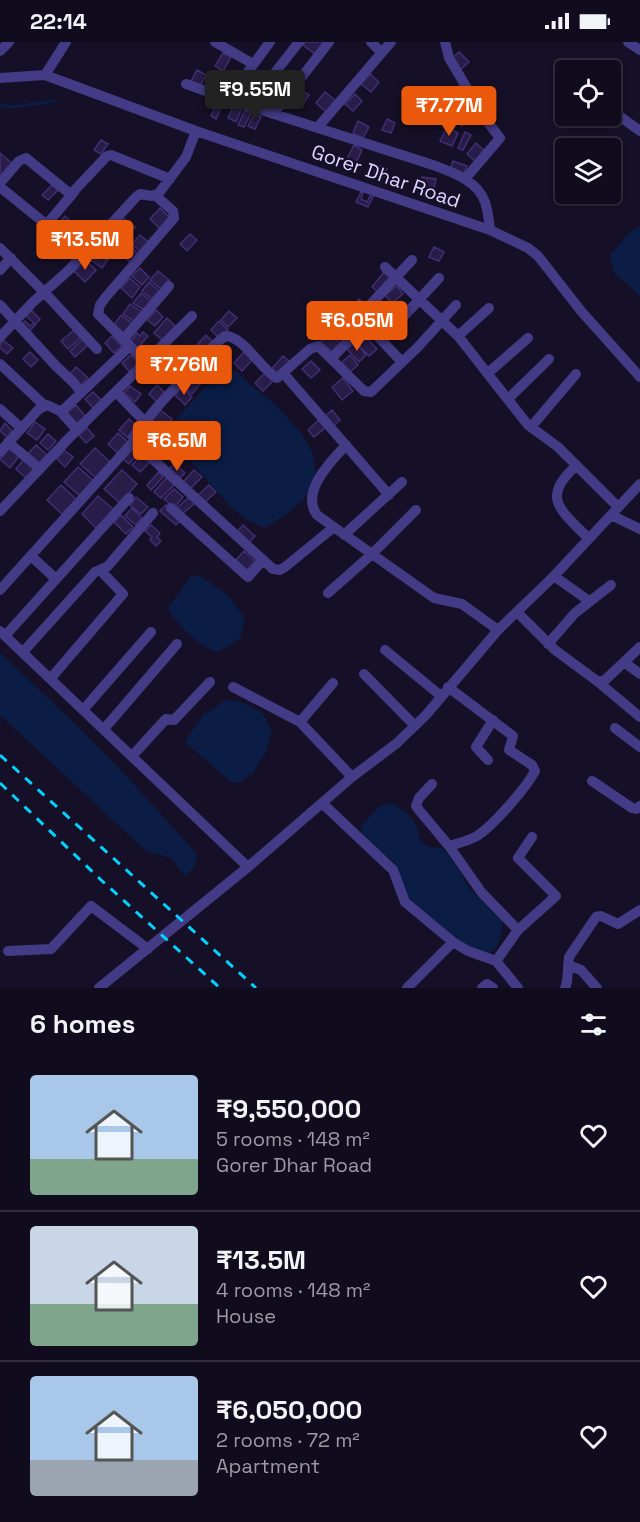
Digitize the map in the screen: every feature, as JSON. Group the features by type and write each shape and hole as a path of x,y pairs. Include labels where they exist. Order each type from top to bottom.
{"street":[{"path":"0,51 9,42"},
{"path":"45,75 66,42"},
{"path":"215,42 253,64"},
{"path":"234,101 234,92 270,42"},
{"path":"253,108 270,79 299,42"},
{"path":"273,114 329,42"},
{"path":"371,42 381,52"},
{"path":"318,128 391,42"},
{"path":"445,42 449,58 486,120 500,138 465,179"},
{"path":"628,42 640,50"},
{"name":"Gorer Dhar Road","path":"0,78 45,75 196,130 490,230 528,248 538,256 581,311 640,377"},
{"path":"186,84 253,108 433,165 465,179 484,198 490,230"},
{"path":"621,117 640,131"},
{"path":"156,196 186,157 196,130"},
{"path":"47,224 107,156 111,155 170,179"},
{"path":"74,192 69,193 26,158 20,161 0,185 84,255"},
{"path":"0,337 84,255 136,197 144,193 156,196 173,211 174,218 105,298 99,309 99,315 146,362"},
{"path":"0,248 97,349"},
{"path":"0,270 11,258"},
{"path":"371,304 412,260"},
{"path":"385,267 458,336 531,427 576,465 614,511 640,529"},
{"path":"382,340 439,278"},
{"path":"60,411 81,393 126,343 169,286"},
{"path":"0,305 81,393"},
{"path":"0,590 134,441 133,437 144,421 209,350 225,336 241,344 275,378 284,374 315,346 321,347 362,389 368,392 376,388 456,305"},
{"path":"458,336 489,308"},
{"path":"0,511 77,430 192,316"},
{"path":"332,358 363,324 368,325 402,362"},
{"path":"488,373 528,338"},
{"path":"508,399 549,359"},
{"path":"0,363 44,405 60,411 77,430"},
{"path":"284,374 389,495"},
{"path":"531,427 576,374"},
{"path":"117,392 144,421"},
{"path":"0,452 44,405"},
{"path":"0,409 21,428"},
{"path":"134,441 273,570 280,570 334,527"},
{"path":"8,442 40,469"},
{"path":"346,445 321,473 312,502 313,510 317,515 434,598 462,604 498,630"},
{"path":"576,465 557,486 557,499 559,506 588,538"},
{"path":"344,535 402,482"},
{"path":"99,988 248,867 352,777 397,743 415,726 498,630 554,576 640,483"},
{"path":"129,498 56,579 3,633 248,867"},
{"path":"171,508 248,577 262,561"},
{"path":"328,593 371,555 416,510"},
{"path":"23,652 95,572 108,566 153,513"},
{"path":"31,556 56,579"},
{"path":"51,678 123,594 100,570"},
{"path":"554,576 589,601"},
{"path":"548,644 575,613 611,585"},
{"path":"517,612 548,644 640,717"},
{"path":"83,710 151,632"},
{"path":"104,729 177,644"},
{"path":"597,681 604,681 640,647"},
{"path":"385,650 441,696"},
{"path":"624,662 640,674"},
{"path":"364,674 415,726"},
{"path":"132,756 166,719 174,720 210,682"},
{"path":"300,722 333,683"},
{"path":"233,687 300,722 352,777"},
{"path":"448,687 513,736 509,750 532,765 535,771 523,788 483,831 469,840 450,846"},
{"path":"488,760 476,747 493,720"},
{"path":"615,729 640,747"},
{"path":"592,781 634,809 640,806"},
{"path":"432,784 419,798 416,806 450,846 482,893 518,930"},
{"path":"322,803 393,870 405,902 453,942 468,951 496,962 518,988"},
{"path":"496,962 518,930 556,896 519,858 532,837"},
{"path":"8,951 51,949 91,906 148,949"},
{"path":"565,988 569,957 596,917 601,916 618,924 640,910"},
{"path":"407,988 453,942"},
{"path":"568,964 581,970 597,988"},
{"path":"482,988 487,984 493,988"}],"water":[{"path":"640,226 640,298 614,273 610,255 631,231"},
{"path":"228,369 239,373 277,406 302,434 313,454 315,480 304,499 287,514 265,528 248,521 231,507 167,435 170,426 208,384"},
{"path":"199,575 229,596 245,619 240,639 218,652 189,635 168,608 191,576"},
{"path":"0,653 120,769 197,854 194,867 185,876 171,858 146,851 0,715"},
{"path":"226,700 238,701 262,712 272,731 266,752 253,773 240,783 231,782 185,742 203,715"},
{"path":"392,803 411,817 417,827 419,839 428,847 443,848 460,871 468,887 503,922 501,936 488,954 477,951 453,936 408,899 395,863 368,842 360,828 378,807"}],"building":[{"path":"305,42 324,43 316,55 303,45"},
{"path":"459,52 469,62 461,69 451,59"},
{"path":"223,53 231,57 223,71 215,66"},
{"path":"197,70 206,75 199,88 190,83"},
{"path":"370,74 379,82 371,92 361,84"},
{"path":"246,82 252,86 246,97 239,93"},
{"path":"459,86 463,93 452,100 448,93"},
{"path":"298,88 309,95 304,103 293,96"},
{"path":"325,92 336,101 326,112 316,103"},
{"path":"355,94 362,101 353,111 345,104"},
{"path":"219,100 223,103 216,119 211,116"},
{"path":"473,104 481,117 472,123 463,110"},
{"path":"234,105 242,108 236,122 228,118"},
{"path":"245,110 251,113 244,127 238,125"},
{"path":"463,112 469,121 462,126 456,116"},
{"path":"254,114 261,117 255,129 248,126"},
{"path":"387,119 395,123 391,133 382,130"},
{"path":"358,121 369,127 363,138 353,133"},
{"path":"447,127 458,133 452,146 440,141"},
{"path":"465,132 471,135 463,150 458,148"},
{"path":"101,140 108,144 101,154 94,150"},
{"path":"476,143 485,151 476,162 467,154"},
{"path":"354,145 362,150 354,167 345,163"},
{"path":"0,153 13,164 4,176 0,173"},
{"path":"453,161 467,166 464,174 450,169"},
{"path":"377,165 387,169 384,177 374,173"},
{"path":"422,177 436,179 434,188 421,185"},
{"path":"52,185 58,190 48,200 42,195"},
{"path":"361,192 363,193 361,199 367,202 370,196 373,197 368,207 356,202"},
{"path":"160,208 171,219 161,230 150,219"},
{"path":"65,216 70,221 62,231 56,226"},
{"path":"123,218 135,227 129,234 117,226"},
{"path":"190,234 197,240 187,251 180,244"},
{"path":"140,235 150,243 142,253 132,244"},
{"path":"108,236 120,245 115,253 102,244"},
{"path":"101,244 113,253 108,260 96,251"},
{"path":"130,246 140,255 132,264 122,255"},
{"path":"434,247 444,252 439,261 429,257"},
{"path":"95,252 107,261 102,268 90,259"},
{"path":"86,260 96,270 85,282 74,271"},
{"path":"140,268 149,277 142,285 132,276"},
{"path":"158,271 169,280 161,289 150,280"},
{"path":"384,272 391,278 379,293 372,287"},
{"path":"130,278 140,287 132,298 121,288"},
{"path":"149,282 159,291 152,299 142,291"},
{"path":"397,286 403,294 392,303 385,295"},
{"path":"141,293 151,301 144,310 133,303"},
{"path":"359,299 370,308 362,317 352,309"},
{"path":"130,304 142,312 135,322 123,314"},
{"path":"31,310 40,319 29,332 21,325 25,321 30,326 34,323 26,316"},
{"path":"156,310 163,317 155,326 147,320"},
{"path":"229,311 237,318 228,327 221,320"},
{"path":"121,315 133,324 125,334 114,325"},
{"path":"167,318 175,326 163,341 154,333"},
{"path":"219,321 228,330 219,338 211,330"},
{"path":"74,330 81,338 68,349 61,341"},
{"path":"143,332 148,336 136,350 129,344 137,333 140,336"},
{"path":"329,333 341,344 333,353 321,342"},
{"path":"206,335 214,343 201,357 193,349"},
{"path":"364,335 377,349 369,356 356,342"},
{"path":"112,336 122,346 114,353 105,343"},
{"path":"83,339 88,345 75,357 70,351"},
{"path":"3,340 13,348 7,354 0,348"},
{"path":"355,342 366,355 359,362 347,349"},
{"path":"30,352 38,360 31,367 23,359"},
{"path":"244,352 252,360 242,371 234,363"},
{"path":"131,355 140,364 130,372 122,363"},
{"path":"350,355 358,365 350,372 342,362"},
{"path":"212,356 219,361 210,371 203,366"},
{"path":"283,356 290,362 277,377 270,371"},
{"path":"311,361 320,370 311,378 302,369"},
{"path":"179,363 187,370 179,380 171,373"},
{"path":"76,367 88,378 81,385 70,374"},
{"path":"199,368 207,375 201,382 193,375"},
{"path":"265,373 273,381 263,391 255,383"},
{"path":"192,377 200,384 192,394 184,387"},
{"path":"343,378 353,391 342,400 332,387"},
{"path":"157,385 166,394 158,403 149,394"},
{"path":"130,386 141,394 135,402 124,393"},
{"path":"182,387 192,397 185,405 175,395"},
{"path":"93,392 102,401 94,409 85,399"},
{"path":"76,405 85,416 76,424 67,413"},
{"path":"159,409 172,419 163,429 151,419"},
{"path":"332,410 340,420 332,427 324,417"},
{"path":"129,419 138,427 128,438 119,430"},
{"path":"319,420 325,428 314,437 308,430"},
{"path":"35,422 45,429 37,440 27,433"},
{"path":"5,423 12,431 7,437 0,431"},
{"path":"87,428 94,436 86,443 79,435"},
{"path":"118,433 129,443 119,454 108,444"},
{"path":"48,434 56,441 48,450 40,443"},
{"path":"156,438 166,448 156,458 146,448"},
{"path":"36,445 47,455 38,464 27,455"},
{"path":"131,445 139,452 129,464 121,457"},
{"path":"10,448 19,456 10,468 0,459"},
{"path":"95,448 111,463 97,479 80,464"},
{"path":"64,450 73,457 65,467 57,459"},
{"path":"142,454 150,462 140,472 132,465"},
{"path":"24,459 34,469 26,478 16,469"},
{"path":"175,463 185,473 178,480 168,470"},
{"path":"78,467 94,481 80,496 64,482"},
{"path":"122,470 137,484 120,503 104,489"},
{"path":"194,470 202,477 190,489 183,482"},
{"path":"159,472 163,477 151,490 147,485"},
{"path":"167,477 175,484 161,498 154,492"},
{"path":"61,485 77,500 63,515 47,500"},
{"path":"209,485 216,492 204,503 197,496"},
{"path":"174,489 183,497 174,508 164,499"},
{"path":"98,496 114,510 97,529 82,514"},
{"path":"136,497 148,507 141,514 130,505"},
{"path":"189,497 195,503 181,515 176,509"},
{"path":"166,505 182,519 176,525 160,511"},
{"path":"132,508 142,518 136,525 125,516"},
{"path":"121,515 133,527 126,534 114,522"},
{"path":"151,525 160,533 157,537 161,541 156,546 150,540 152,537 145,531"},
{"path":"243,525 255,536 248,544 236,533"},
{"path":"244,551 255,561 247,570 236,560"}],"waterway":[{"path":"0,105 13,107 54,101"}],"railway":[{"path":"0,755 256,988"},
{"path":"0,783 100,879 220,988"}]}
